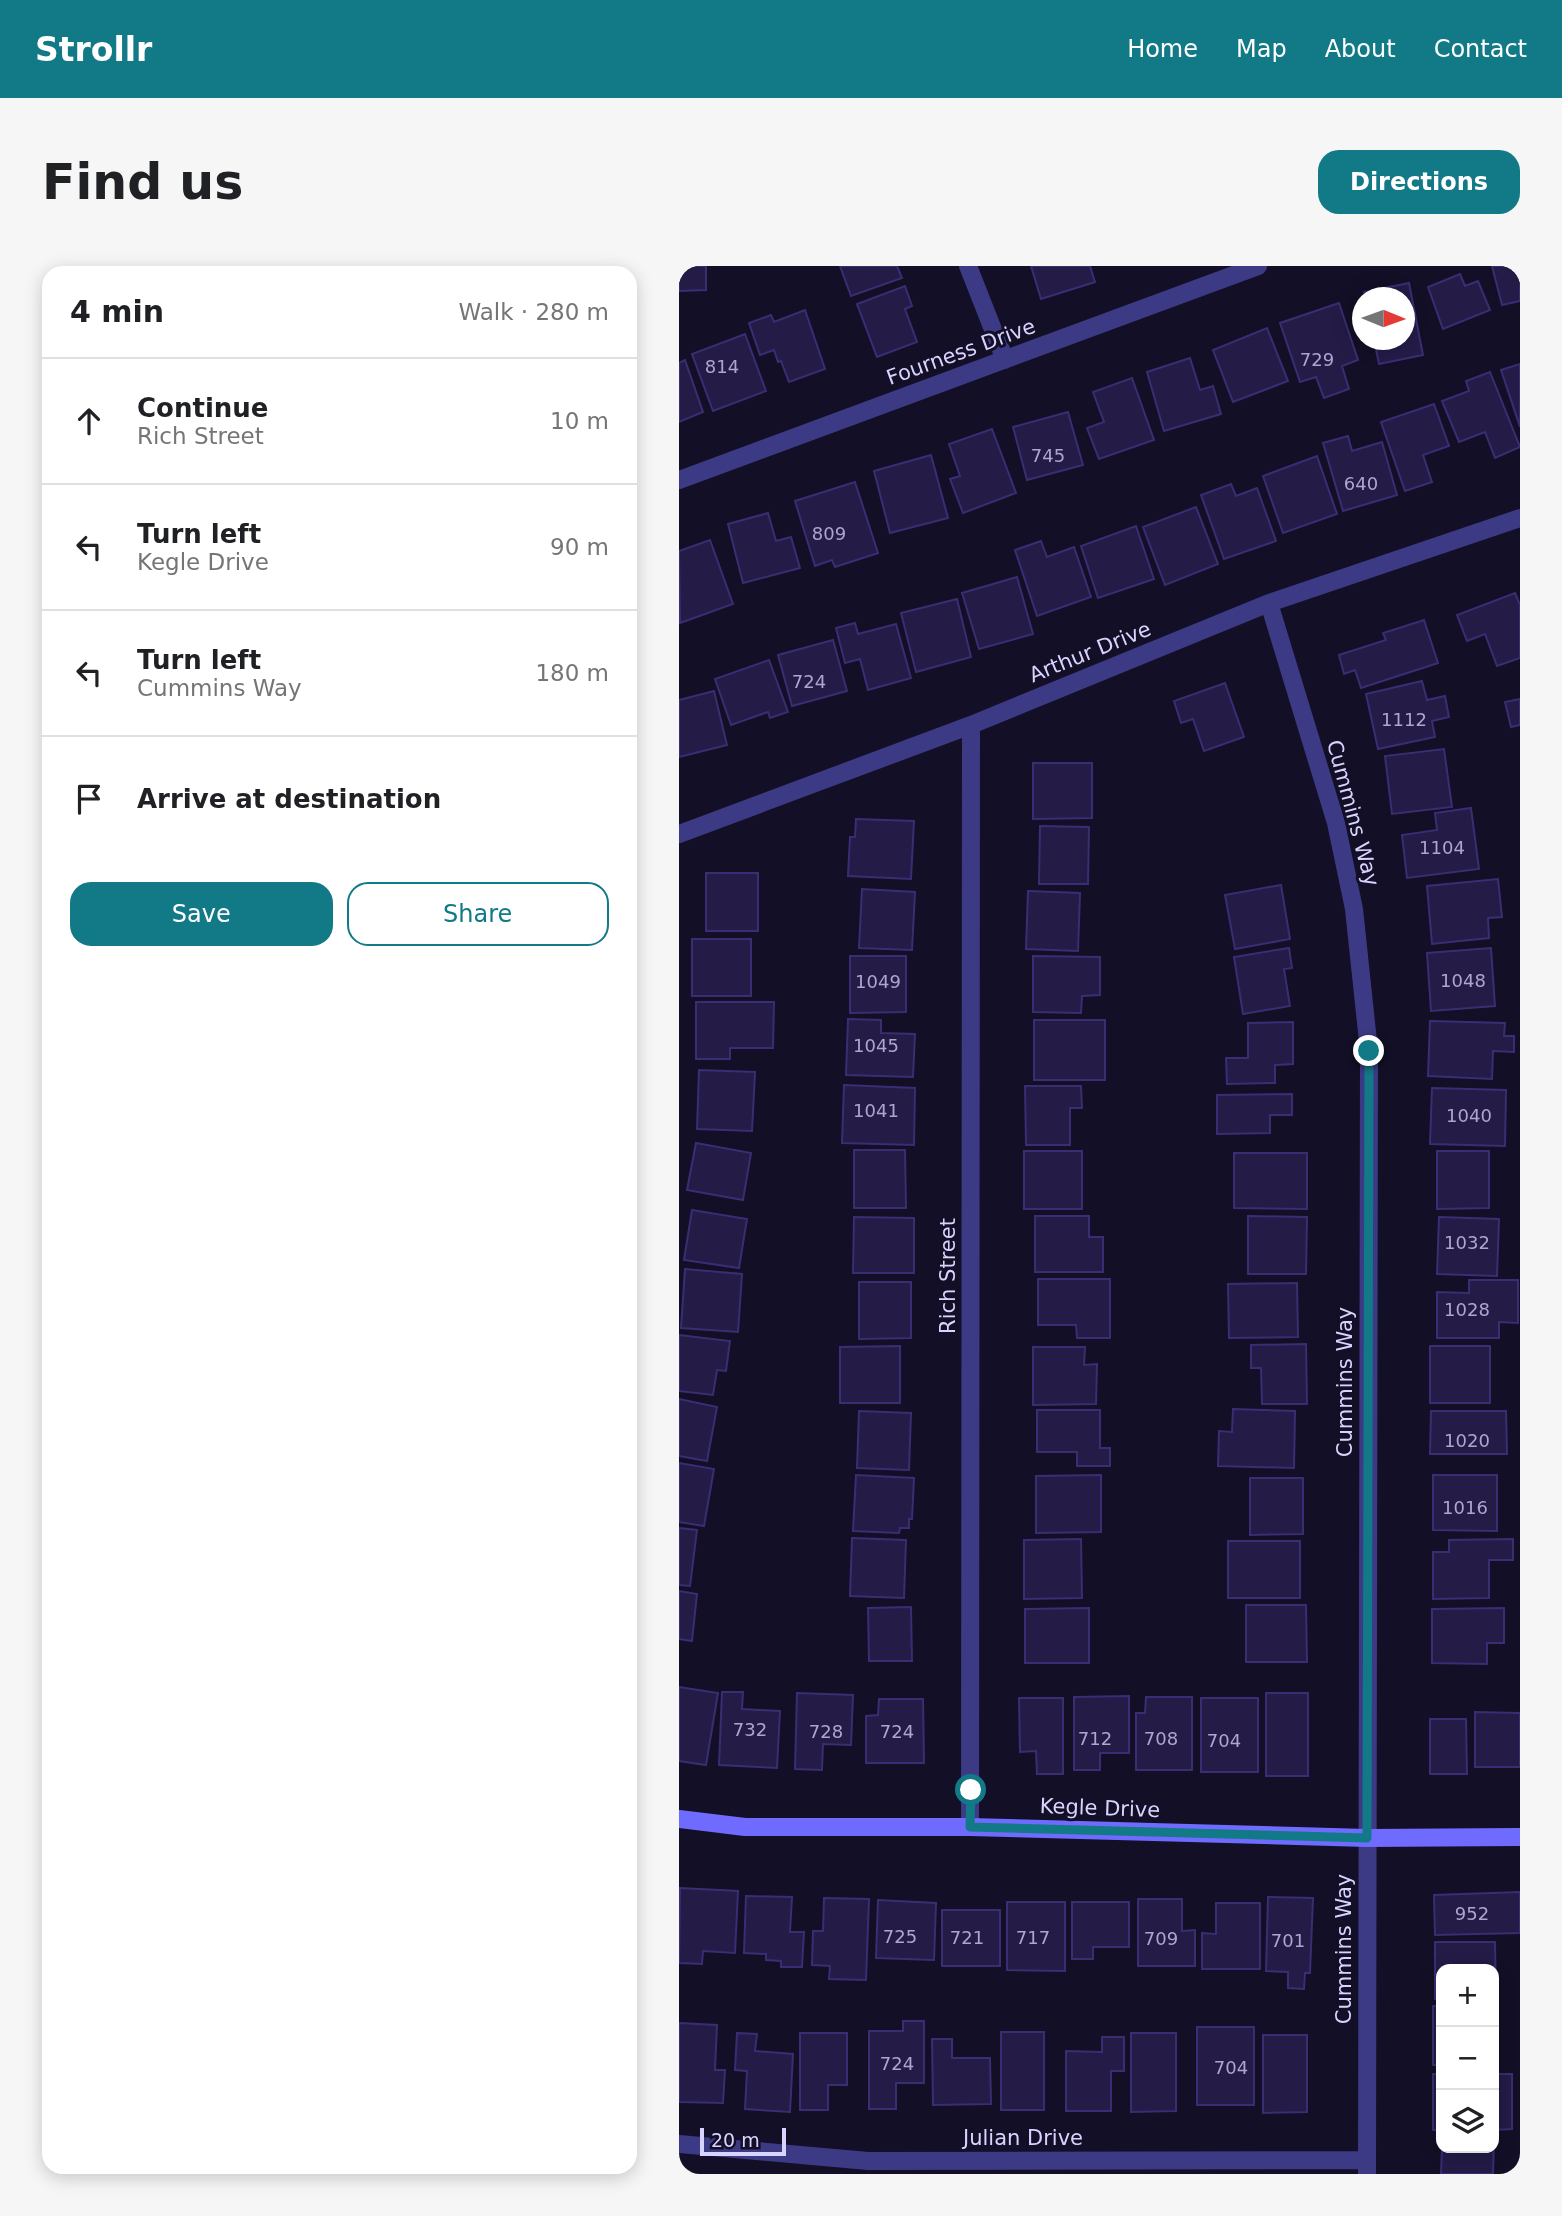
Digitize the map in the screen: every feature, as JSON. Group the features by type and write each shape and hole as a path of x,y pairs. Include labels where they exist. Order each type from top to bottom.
{"street":[{"path":"968,266 1005,360"},
{"name":"Fourness Drive","path":"679,480 1258,266"},
{"name":"Arthur Drive","path":"679,834 971,725 1269,603 1520,518"},
{"name":"Cummins Way","path":"1269,603 1336,824 1355,909 1369,1051 1367,2167"},
{"name":"Rich Street","path":"970,1827 971,725"},
{"name":"Kegle Drive","path":"679,1819 745,1827 970,1827 1367,1838 1520,1837"},
{"name":"Julian Drive","path":"679,2144 868,2161 1367,2167"}],"building":[{"path":"679,266 706,266 706,290 679,291"},
{"path":"840,266 897,266 902,278 851,296"},
{"path":"1031,266 1090,266 1095,282 1041,299"},
{"path":"1492,266 1520,266 1520,301 1502,305"},
{"path":"1460,274 1465,286 1478,281 1490,310 1443,329 1428,287"},
{"path":"1409,283 1410,287 1389,287"},
{"path":"905,286 912,306 905,309 917,342 877,357 857,304"},
{"path":"1339,303 1352,342 1352,350 1355,350 1358,360 1342,366 1349,389 1324,398 1316,377 1300,382 1280,323"},
{"path":"805,310 825,369 789,382 774,350 760,355 749,323 771,315 774,322"},
{"path":"1415,314 1423,355 1379,364 1376,350 1415,350"},
{"path":"1267,328 1288,381 1233,402 1213,350"},
{"path":"745,334 766,391 713,411 692,354"},
{"path":"1190,358 1200,390 1213,386 1221,414 1164,431 1147,372"},
{"path":"685,360 703,412 679,422 679,363"},
{"path":"1520,364 1520,427 1501,370"},
{"path":"1490,372 1520,447 1495,458 1485,432 1459,442 1442,401 1469,391 1466,381"},
{"path":"1132,378 1154,440 1099,459 1087,428 1104,422 1093,392"},
{"path":"1434,404 1449,446 1423,455 1432,482 1405,491 1381,422"},
{"path":"1068,412 1083,465 1027,480 1013,427"},
{"path":"992,429 1016,493 963,513 950,479 960,476 949,444"},
{"path":"1348,436 1352,451 1382,442 1397,495 1343,511 1323,443"},
{"path":"931,455 948,518 890,533 874,471"},
{"path":"1317,456 1337,514 1283,533 1263,476"},
{"path":"855,482 878,553 835,567 832,560 815,566 795,501"},
{"path":"1231,484 1236,496 1257,488 1276,541 1224,559 1201,495"},
{"path":"1196,507 1218,564 1165,585 1143,527"},
{"path":"768,513 776,541 791,537 800,568 743,583 728,524"},
{"path":"1136,526 1154,579 1098,598 1081,546"},
{"path":"710,540 733,604 680,623 679,551"},
{"path":"1041,541 1047,557 1074,547 1091,597 1037,616 1015,550"},
{"path":"1017,577 1033,634 979,649 962,593"},
{"path":"1515,593 1520,605 1520,658 1497,666 1485,634 1467,641 1457,615"},
{"path":"957,599 971,657 916,672 901,613"},
{"path":"1424,620 1438,663 1361,688 1355,670 1344,674 1339,655 1386,640 1383,633"},
{"path":"855,623 858,634 896,624 911,678 868,690 860,659 845,663 836,628"},
{"path":"833,640 847,691 792,706 778,655"},
{"path":"769,660 788,712 770,718 768,712 731,725 715,679"},
{"path":"1422,681 1427,700 1445,696 1449,717 1432,721 1435,737 1378,749 1366,694"},
{"path":"1225,683 1244,737 1204,751 1193,719 1181,723 1174,701"},
{"path":"714,691 727,745 679,757 679,700"},
{"path":"1520,699 1520,725 1511,727 1505,702"},
{"path":"1444,749 1452,807 1392,814 1385,756"},
{"path":"1033,763 1092,763 1092,818 1033,819"},
{"path":"1471,808 1479,869 1407,878 1402,835 1437,830 1435,813"},
{"path":"856,819 914,821 911,879 848,876 850,837 855,837"},
{"path":"1040,826 1089,827 1088,884 1039,884"},
{"path":"706,873 758,873 758,931 706,931"},
{"path":"1498,879 1502,917 1488,918 1489,938 1432,944 1427,886"},
{"path":"1281,885 1290,939 1235,949 1225,895"},
{"path":"862,889 915,892 912,950 859,948"},
{"path":"1028,891 1080,893 1078,951 1026,949"},
{"path":"692,939 751,939 751,996 692,996"},
{"path":"1289,948 1292,968 1284,969 1290,1006 1243,1014 1234,957"},
{"path":"1491,948 1495,1006 1431,1011 1427,953"},
{"path":"850,956 906,956 906,1012 850,1013"},
{"path":"1033,956 1100,957 1100,995 1082,996 1081,1013 1033,1012"},
{"path":"696,1002 774,1002 773,1048 730,1048 730,1059 696,1059"},
{"path":"848,1019 881,1020 881,1033 915,1034 913,1077 846,1075"},
{"path":"1034,1020 1105,1020 1105,1080 1034,1080"},
{"path":"1430,1021 1505,1023 1504,1036 1514,1036 1514,1052 1493,1051 1492,1079 1428,1076"},
{"path":"1293,1022 1293,1064 1275,1065 1275,1083 1227,1084 1226,1058 1248,1058 1248,1023"},
{"path":"699,1070 755,1072 752,1131 697,1129"},
{"path":"844,1085 915,1088 914,1145 842,1143"},
{"path":"1025,1086 1081,1086 1082,1108 1070,1108 1070,1145 1026,1145"},
{"path":"1432,1088 1506,1090 1505,1146 1430,1144"},
{"path":"1292,1094 1292,1115 1270,1115 1270,1133 1217,1134 1217,1095"},
{"path":"696,1143 751,1153 743,1200 687,1190"},
{"path":"854,1150 905,1150 906,1208 854,1208"},
{"path":"1024,1151 1082,1151 1082,1209 1024,1209"},
{"path":"1437,1151 1489,1151 1489,1208 1437,1209"},
{"path":"1234,1153 1307,1153 1307,1209 1234,1208"},
{"path":"692,1210 747,1219 739,1268 684,1260"},
{"path":"1035,1216 1089,1216 1089,1237 1103,1237 1103,1272 1035,1272"},
{"path":"1248,1216 1307,1217 1306,1274 1248,1274"},
{"path":"854,1217 914,1218 914,1273 853,1273"},
{"path":"1439,1217 1499,1219 1497,1276 1437,1274"},
{"path":"685,1269 742,1274 738,1332 681,1328"},
{"path":"1038,1279 1110,1279 1110,1338 1077,1338 1076,1325 1038,1325"},
{"path":"1469,1280 1518,1280 1518,1323 1499,1322 1499,1338 1437,1338 1437,1292 1469,1293"},
{"path":"859,1282 911,1282 911,1338 859,1339"},
{"path":"1297,1283 1298,1337 1229,1338 1228,1284"},
{"path":"679,1335 730,1341 726,1371 717,1370 713,1395 679,1391"},
{"path":"1306,1344 1307,1404 1262,1404 1261,1368 1251,1368 1251,1345"},
{"path":"900,1346 900,1403 840,1403 840,1347"},
{"path":"1430,1346 1490,1346 1490,1403 1430,1403"},
{"path":"1033,1347 1085,1347 1084,1365 1097,1364 1096,1404 1033,1405"},
{"path":"679,1399 717,1407 707,1461 679,1456"},
{"path":"1233,1409 1295,1411 1294,1468 1218,1466 1219,1431 1232,1432"},
{"path":"1037,1410 1100,1410 1100,1448 1110,1448 1110,1466 1077,1466 1077,1452 1037,1452"},
{"path":"859,1411 911,1413 909,1470 857,1468"},
{"path":"1431,1411 1506,1411 1507,1454 1430,1454"},
{"path":"679,1463 714,1469 704,1526 679,1522"},
{"path":"856,1475 914,1478 909,1528 900,1528 899,1533 853,1531"},
{"path":"1101,1475 1101,1532 1036,1533 1036,1476"},
{"path":"1433,1475 1497,1475 1497,1531 1433,1530"},
{"path":"1250,1478 1303,1478 1303,1534 1250,1535"},
{"path":"679,1528 697,1530 690,1586 679,1585"},
{"path":"852,1538 906,1540 904,1598 850,1596"},
{"path":"1081,1539 1082,1598 1024,1599 1024,1540"},
{"path":"1513,1539 1513,1560 1489,1560 1489,1598 1433,1599 1433,1552 1449,1552 1449,1540"},
{"path":"1228,1541 1300,1541 1300,1598 1228,1598"},
{"path":"679,1591 697,1594 692,1641 679,1639"},
{"path":"1246,1605 1306,1605 1307,1662 1246,1662"},
{"path":"911,1607 912,1661 869,1661 868,1608"},
{"path":"1089,1608 1089,1663 1025,1663 1025,1609"},
{"path":"1504,1608 1504,1643 1487,1643 1487,1664 1432,1663 1432,1609"},
{"path":"679,1687 718,1693 706,1765 679,1761"},
{"path":"722,1692 743,1692 742,1709 780,1711 777,1768 719,1765"},
{"path":"797,1693 853,1695 851,1745 823,1744 822,1770 795,1769"},
{"path":"1266,1693 1308,1693 1308,1776 1266,1776"},
{"path":"1129,1696 1129,1753 1100,1753 1100,1770 1074,1770 1074,1697"},
{"path":"1146,1697 1192,1697 1192,1770 1136,1770 1136,1713 1145,1713"},
{"path":"1019,1698 1063,1698 1063,1774 1037,1774 1036,1751 1020,1752"},
{"path":"1201,1698 1258,1698 1258,1772 1201,1772"},
{"path":"879,1699 923,1699 924,1763 866,1763 866,1716 878,1715"},
{"path":"1475,1712 1520,1713 1520,1767 1475,1767"},
{"path":"1430,1719 1466,1719 1467,1774 1430,1774"},
{"path":"680,1888 738,1891 735,1953 703,1951 702,1964 679,1963"},
{"path":"1520,1892 1520,1933 1435,1935 1434,1895"},
{"path":"746,1896 792,1897 790,1932 804,1932 802,1967 781,1967 781,1961 766,1960 766,1954 744,1953"},
{"path":"1268,1897 1313,1898 1310,1973 1305,1973 1304,1989 1288,1988 1288,1972 1266,1971"},
{"path":"824,1898 869,1899 866,1980 829,1979 830,1966 812,1965 813,1931 823,1931"},
{"path":"1138,1899 1182,1899 1182,1931 1195,1930 1195,1966 1138,1966"},
{"path":"878,1900 936,1903 934,1960 876,1958"},
{"path":"1007,1902 1065,1902 1065,1971 1007,1970"},
{"path":"1072,1902 1129,1902 1129,1947 1093,1947 1093,1959 1072,1959"},
{"path":"1216,1903 1260,1903 1260,1969 1202,1969 1202,1933 1216,1934"},
{"path":"942,1910 1000,1910 1000,1966 942,1966"},
{"path":"1435,1942 1495,1942 1495,1964 1436,1964 1435,1999"},
{"path":"1433,2006 1436,2006 1436,2065 1433,2065"},
{"path":"903,2021 924,2021 924,2083 896,2083 896,2109 869,2109 869,2031 903,2031"},
{"path":"679,2023 717,2025 715,2070 725,2070 723,2103 679,2102"},
{"path":"1197,2027 1254,2027 1254,2105 1197,2105"},
{"path":"1001,2032 1044,2032 1044,2110 1001,2110"},
{"path":"737,2033 757,2034 755,2051 793,2054 790,2112 745,2109 747,2071 735,2070"},
{"path":"800,2033 847,2033 847,2085 828,2085 828,2110 800,2110"},
{"path":"1131,2033 1176,2033 1176,2111 1131,2112"},
{"path":"1263,2035 1307,2035 1307,2112 1263,2113"},
{"path":"1102,2037 1124,2037 1124,2071 1111,2071 1111,2111 1066,2111 1066,2051 1102,2052"},
{"path":"932,2039 952,2039 952,2058 990,2058 991,2104 933,2105"},
{"path":"1433,2074 1436,2074 1436,2130 1433,2130"},
{"path":"1499,2074 1512,2074 1512,2129 1499,2130"},
{"path":"1442,2153 1494,2153 1493,2174 1441,2174"}],"route":[{"path":"971,1790 970,1827 1367,1838 1369,1051"}]}
